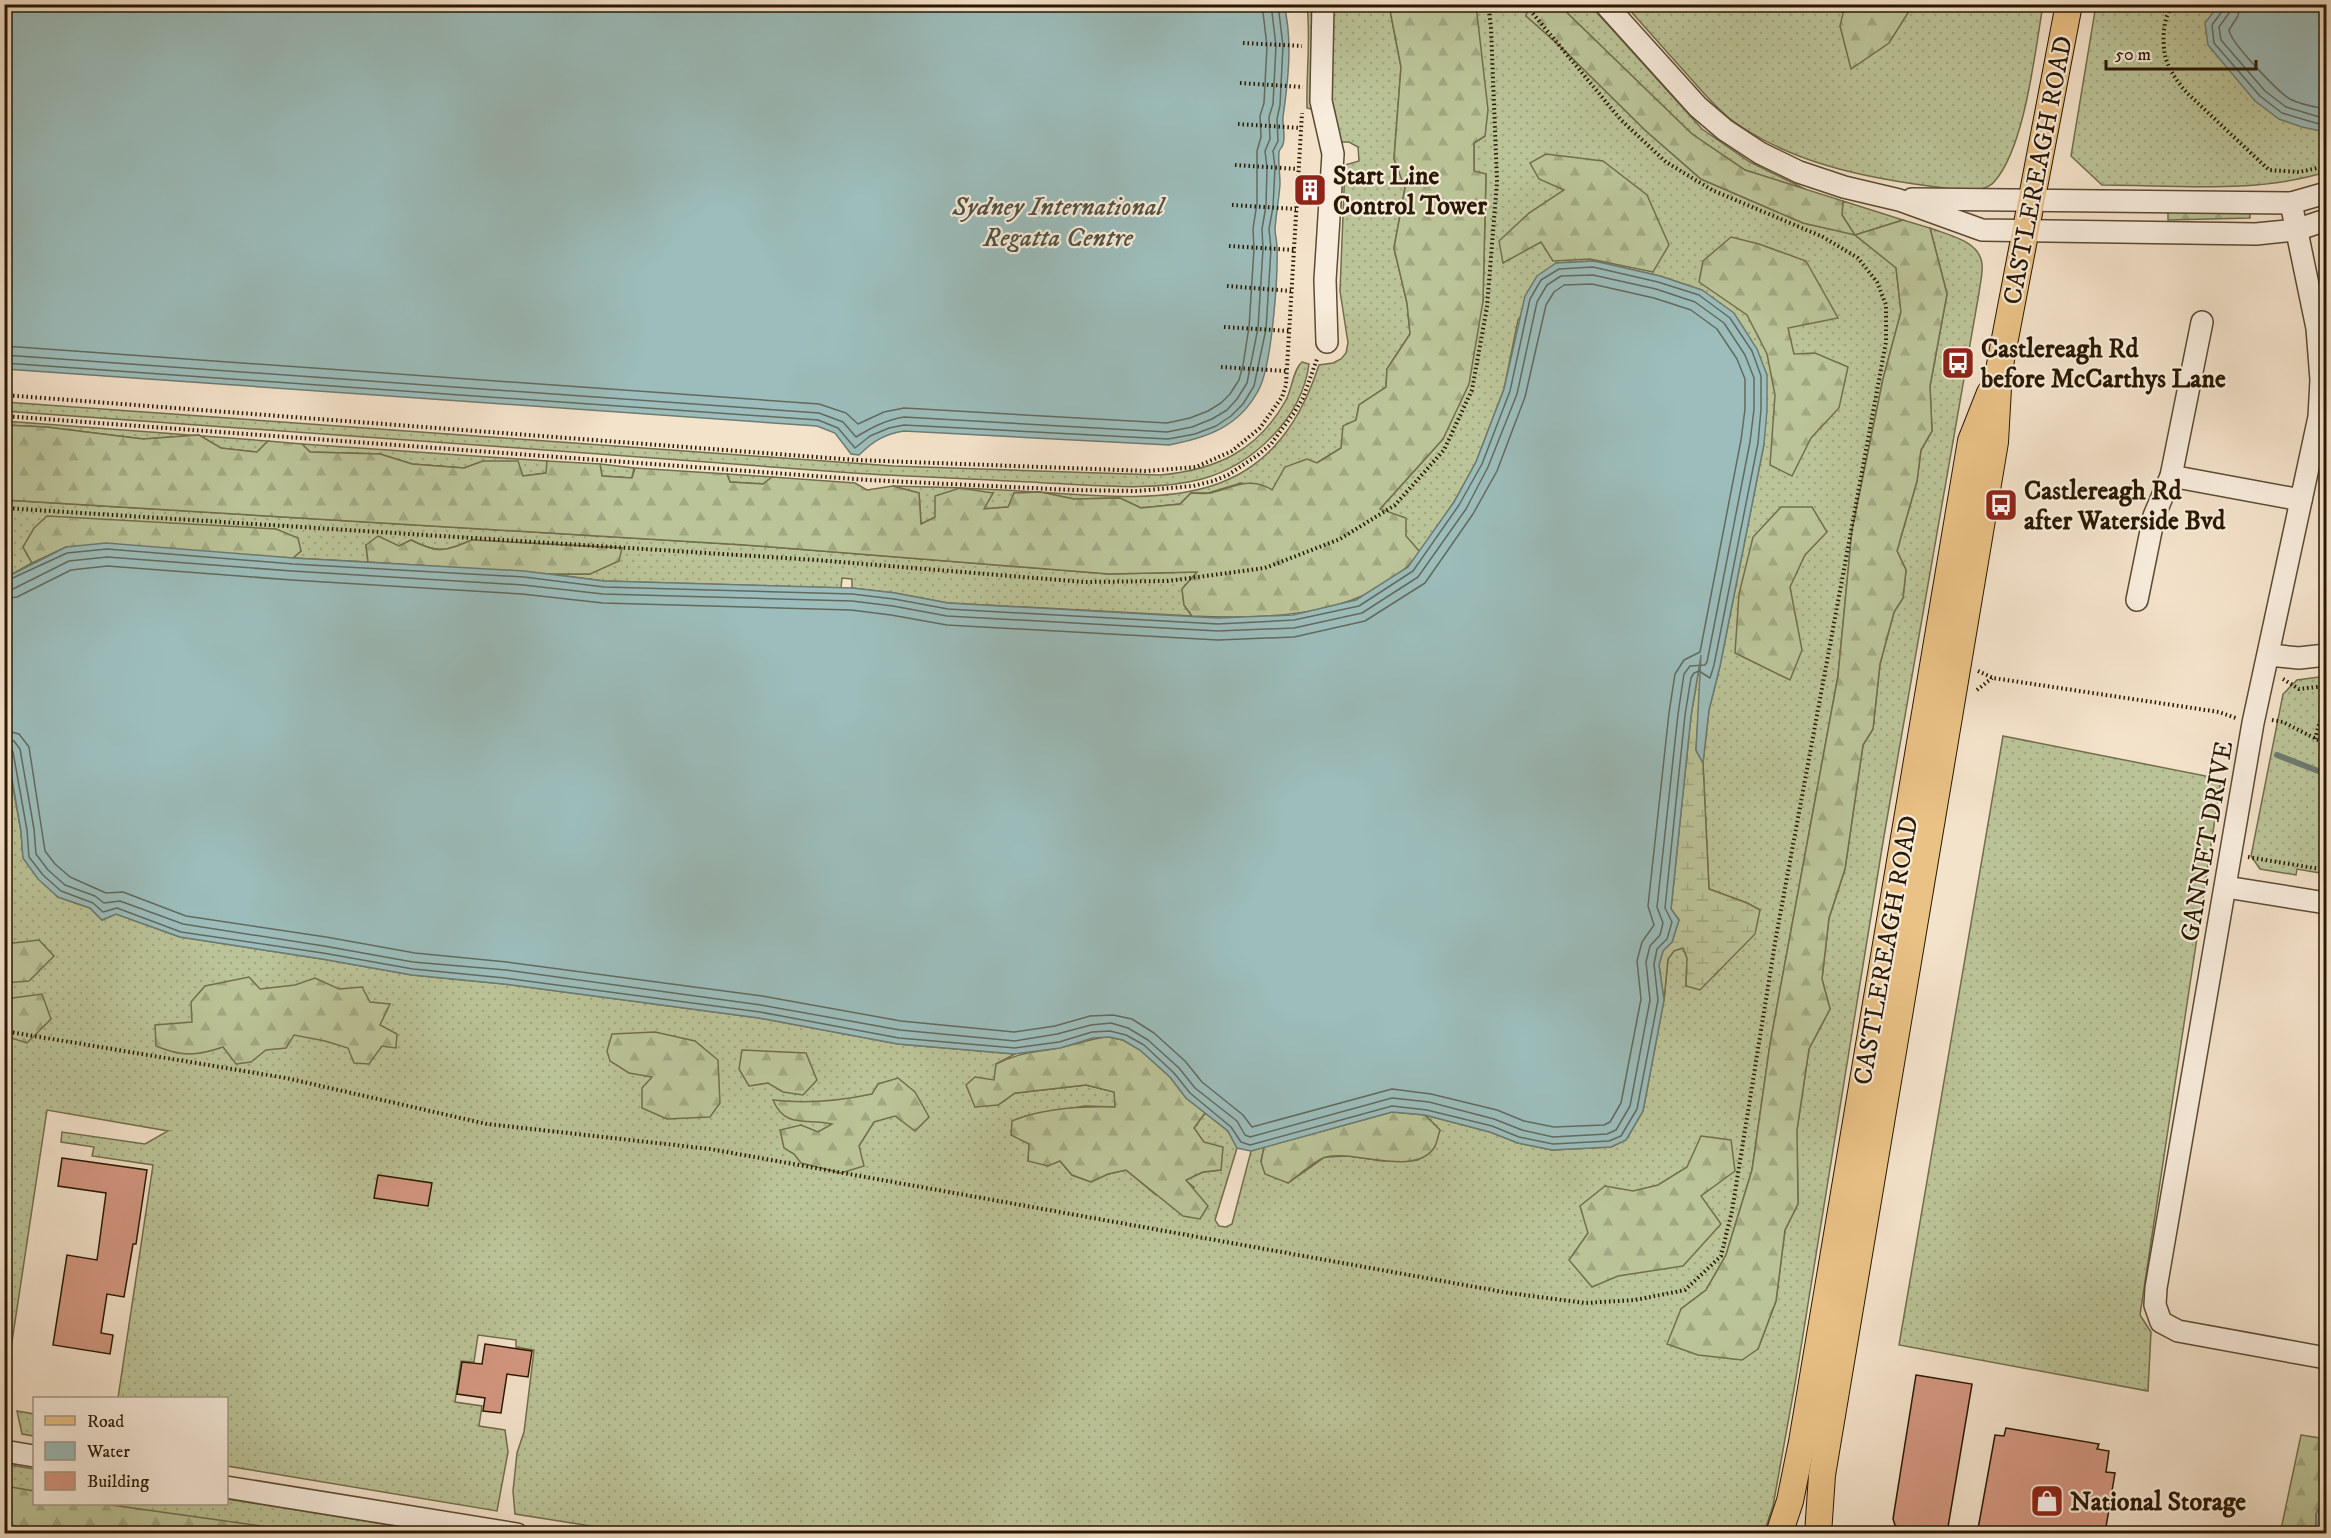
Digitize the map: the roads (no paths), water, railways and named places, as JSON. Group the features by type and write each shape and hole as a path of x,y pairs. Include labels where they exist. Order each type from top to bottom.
{"main road":[{"name":"CASTLEREAGH ROAD","path":"1818,1533 1822,1475 1995,442 1999,370 2069,4"},
{"name":"CASTLEREAGH ROAD","path":"1779,1533 1790,1501 1804,1430 1971,441 1999,370"}],"street":[{"path":"1323,4 1321,101 1333,154 1325,280 1327,342"},
{"path":"1605,4 1698,107 1725,130 1760,153 1799,172 1844,187 1899,200 1982,230 2256,234 2296,230 2326,220"},
{"path":"1899,200 2290,203 2326,193"},
{"name":"GANNET DRIVE","path":"2290,203 2322,327 2323,417 2301,500 2253,723 2156,1288 2155,1305 2161,1322 2178,1331 2326,1358"},
{"path":"2137,600 2154,516 2171,476 2202,322"},
{"path":"2171,476 2301,500"},
{"path":"2268,661 2326,655"},
{"path":"2226,887 2326,903"},
{"path":"4,1451 33,1456"},
{"path":"228,1487 517,1533"}],"water":[{"name":"Sydney International Regatta Centre","path":"4,5 1284,5 1289,61 1283,117 1284,141 1279,150 1280,184 1275,229 1277,261 1275,299 1263,379 1250,403 1231,422 1196,439 1169,445 904,431 880,439 859,455 851,454 835,433 817,426 5,369"},
{"path":"2219,5 2326,5 2326,132 2279,119 2255,101 2208,45 2205,23"},
{"path":"1594,261 1660,276 1702,290 1734,313 1757,349 1767,375 1764,444 1720,666 1709,710 1703,763 1696,750 1701,655 1691,716 1671,909 1679,920 1672,942 1663,951 1659,965 1664,1000 1643,1111 1626,1140 1611,1147 1552,1150 1518,1143 1490,1132 1425,1115 1392,1112 1251,1151 1237,1148 1228,1131 1186,1098 1170,1077 1140,1050 1123,1040 1109,1037 1093,1038 1060,1048 1015,1054 898,1044 759,1018 504,984 412,975 180,937 116,914 102,920 90,908 58,897 38,879 23,858 21,831 5,738 5,578 66,547 106,543 293,558 524,571 604,581 852,588 948,603 1218,618 1293,615 1356,600 1408,567 1454,502 1476,462 1504,389 1525,296 1537,276 1556,263"},
{"path":"2326,1495 2326,1533 2317,1533 2316,1514"}],"waterway":[{"path":"2277,755 2326,774"}],"place":[{"name":"Start Line Control Tower","path":"1310,190"},
{"name":"Castlereagh Rd before McCarthys Lane","path":"1958,363"},
{"name":"Castlereagh Rd after Waterside Bvd","path":"2001,505"},
{"name":"National Storage","path":"2047,1501"}]}
